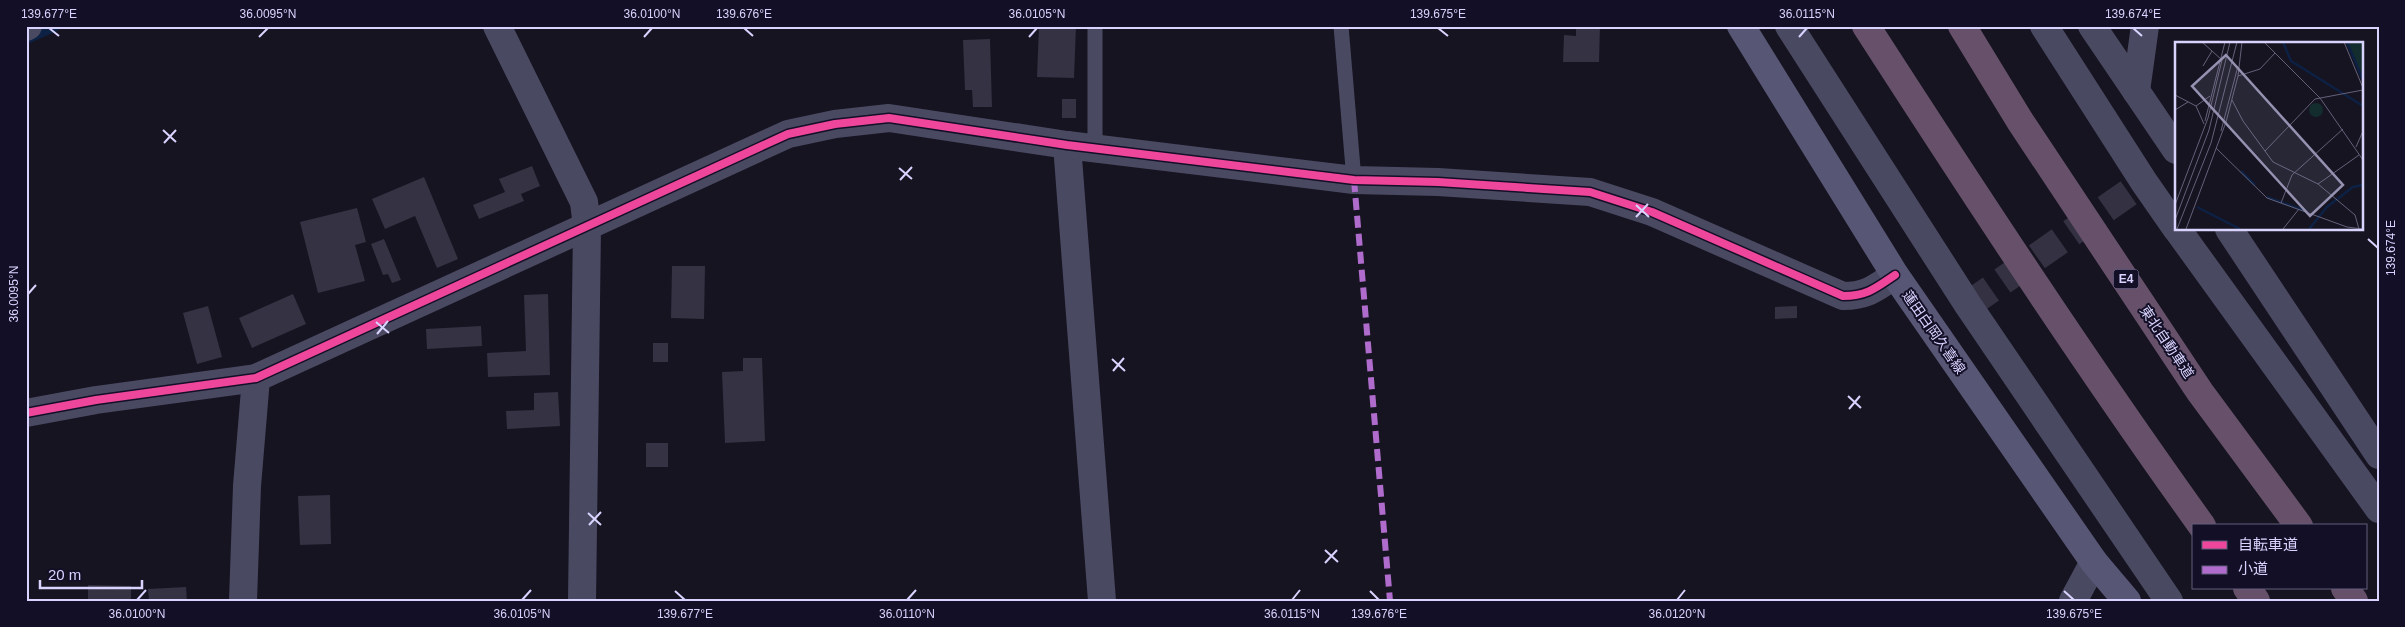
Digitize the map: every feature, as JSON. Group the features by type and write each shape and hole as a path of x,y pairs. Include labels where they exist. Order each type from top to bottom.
{"highway":[{"path":"1866,26 1967,183 2142,442 2201,524"},
{"name":"東北自動車道","path":"1962,26 2020,121 2200,392 2298,524"},
{"path":"2248,590 2256,601"},
{"path":"2346,590 2354,601"}],"main road":[{"name":"蓮田白岡久喜線","path":"1741,26 1895,275 2094,562 2127,601"}],"street":[{"path":"497,26 584,202 587,227 582,601"},
{"path":"1789,26 1968,305 2169,601"},
{"path":"2044,26 2144,182 2175,225"},
{"path":"2092,26 2175,149"},
{"path":"2136,91 2145,26"},
{"path":"26,413 96,400 256,378 788,134 835,124 889,118 1067,145 1354,180 1438,182 1590,192 1652,212 1843,296 1858,296 1869,292 1895,275"},
{"path":"1067,145 1102,601"},
{"path":"2178,230 2379,509"},
{"path":"2230,230 2379,455"},
{"path":"243,601 247,486 256,378"},
{"path":"2073,601 2094,562"}],"lane":[{"path":"1095,26 1095,148"},
{"path":"1341,26 1354,180"}],"building":[{"path":"1039,26 1076,26 1074,78 1037,77"},
{"path":"1576,26 1600,26 1599,62 1563,62 1564,35 1576,36"},
{"path":"990,39 992,107 973,107 972,90 965,90 963,40"},
{"path":"1062,99 1076,99 1076,118 1062,118"},
{"path":"532,166 540,186 521,194 524,201 479,219 473,205 505,192 499,179"},
{"path":"424,177 458,259 437,268 415,216 385,229 372,199"},
{"path":"357,208 366,242 355,245 365,281 318,293 300,222"},
{"path":"384,239 401,280 392,283 388,274 383,275 371,244"},
{"path":"672,266 705,266 704,319 671,318"},
{"path":"293,294 306,324 252,348 239,318"},
{"path":"548,294 550,375 488,377 487,353 526,351 524,295"},
{"path":"208,306 222,357 197,364 183,313"},
{"path":"1797,306 1797,318 1775,319 1775,307"},
{"path":"481,326 482,346 427,349 426,329"},
{"path":"653,343 668,343 668,362 653,362"},
{"path":"743,358 762,358 765,441 725,443 722,372 743,371"},
{"path":"558,392 560,426 507,429 506,411 534,410 534,393"},
{"path":"646,443 668,443 668,467 646,467"},
{"path":"330,495 331,544 300,545 298,496"},
{"path":"88,585 131,586 131,601 88,601"},
{"path":"186,587 187,601 149,601 148,589"}],"waterway":[{"path":"29,38 56,26"}],"tunnel":[{"path":"1968,305 2144,182"}],"marked path":[{"path":"1354,180 1390,601"}],"cycle path":[{"path":"26,413 96,400 256,378 788,134 835,124 889,118 1067,145 1354,180 1438,182 1590,192 1652,212 1843,296 1865,293 1895,275"}]}
